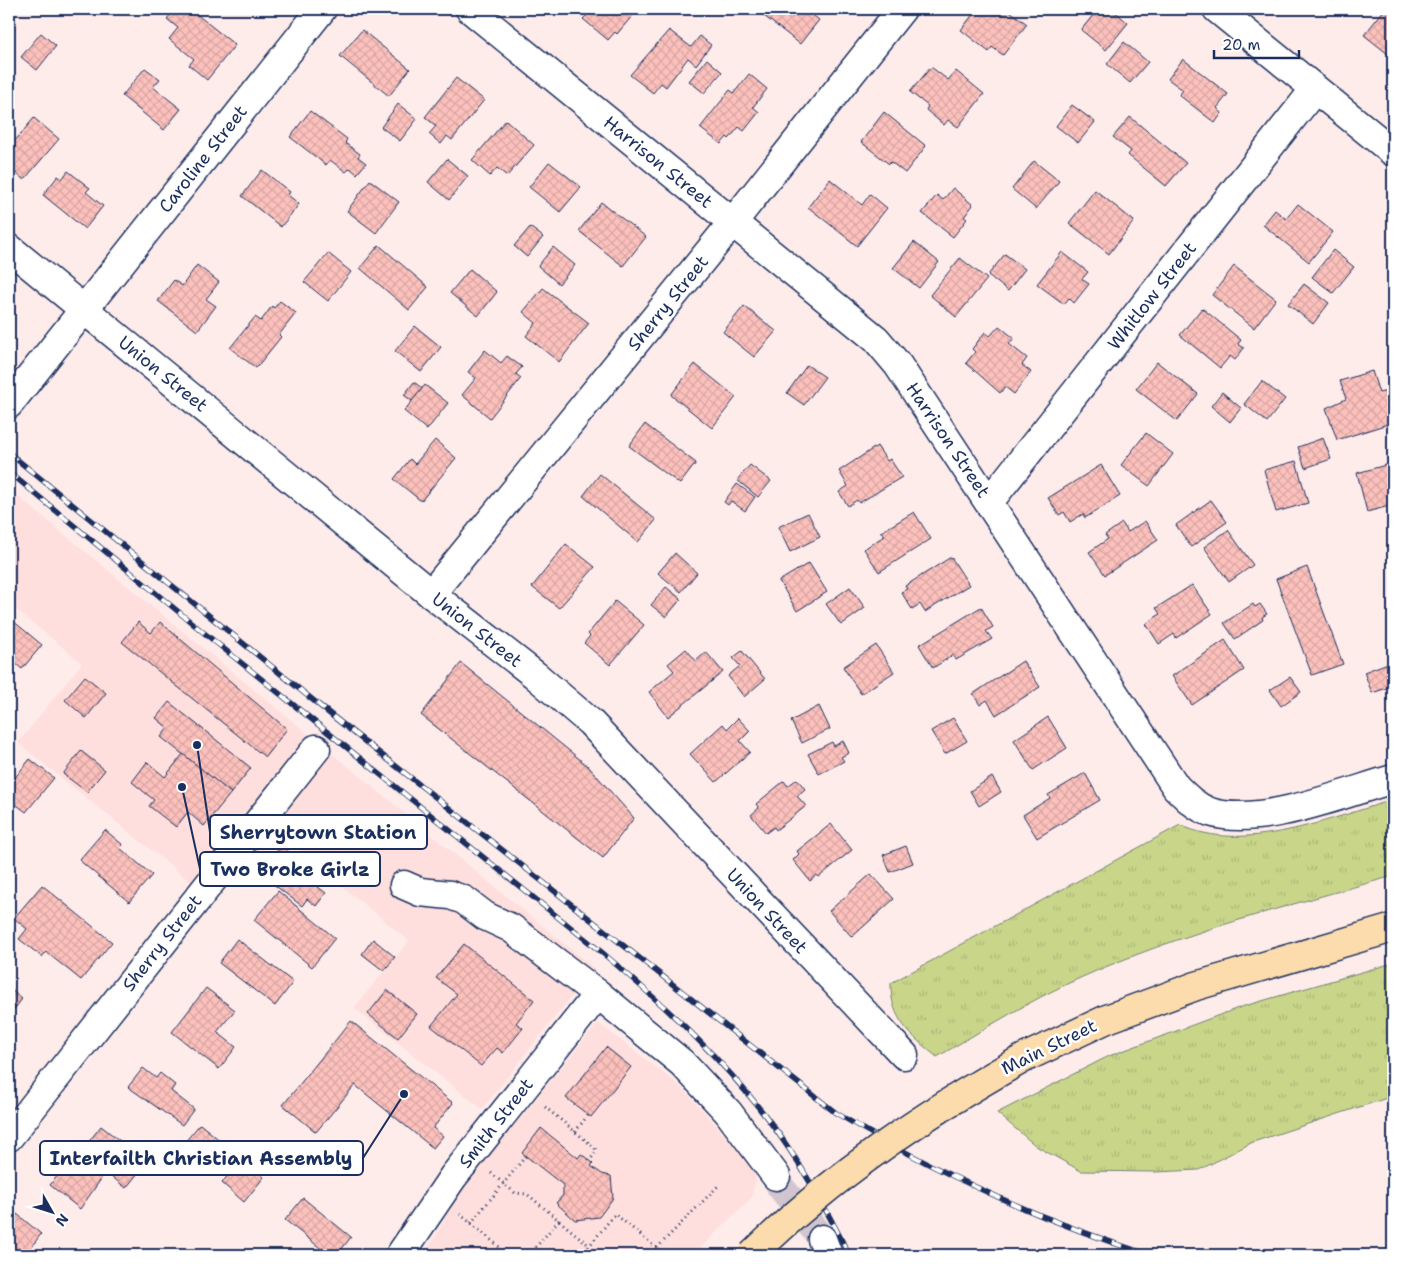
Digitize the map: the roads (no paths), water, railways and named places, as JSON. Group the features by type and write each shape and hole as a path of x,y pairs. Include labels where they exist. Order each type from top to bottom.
{"main road":[{"name":"Main Street","path":"752,1255 793,1217 856,1165 949,1100 1024,1058 1107,1019 1196,986 1393,928"}],"street":[{"name":"Caroline Street","path":"9,404 322,9"},
{"name":"Harrison Street","path":"470,9 876,340 898,365 1176,787 1189,801 1210,812 1236,817 1270,815 1393,779"},
{"name":"Sherry Street","path":"431,594 733,222 902,9"},
{"path":"1217,9 1393,152"},
{"name":"Whitlow Street","path":"990,502 1315,89"},
{"name":"Union Street","path":"9,248 431,594 535,675 590,722 904,1055"},
{"name":"Sherry Street","path":"9,1136 316,749"},
{"path":"404,885 420,892 450,895 464,900 485,916 512,928 598,994 682,1063 728,1112 776,1176"},
{"name":"Smith Street","path":"400,1255 470,1155 598,994"}],"tunnel":[{"path":"776,1176 780,1186 822,1239"}],"railway":[{"path":"9,453 335,718 836,1113 911,1155 989,1193 1068,1226 1150,1255"},
{"path":"9,472 203,632 605,955 671,1014 733,1076 770,1122 813,1187 849,1255"}],"place":[{"name":"Sherrytown Station","path":"197,745"},
{"name":"Two Broke Girlz","path":"182,787"},
{"name":"Interfailth Christian Assembly","path":"404,1094"}]}
